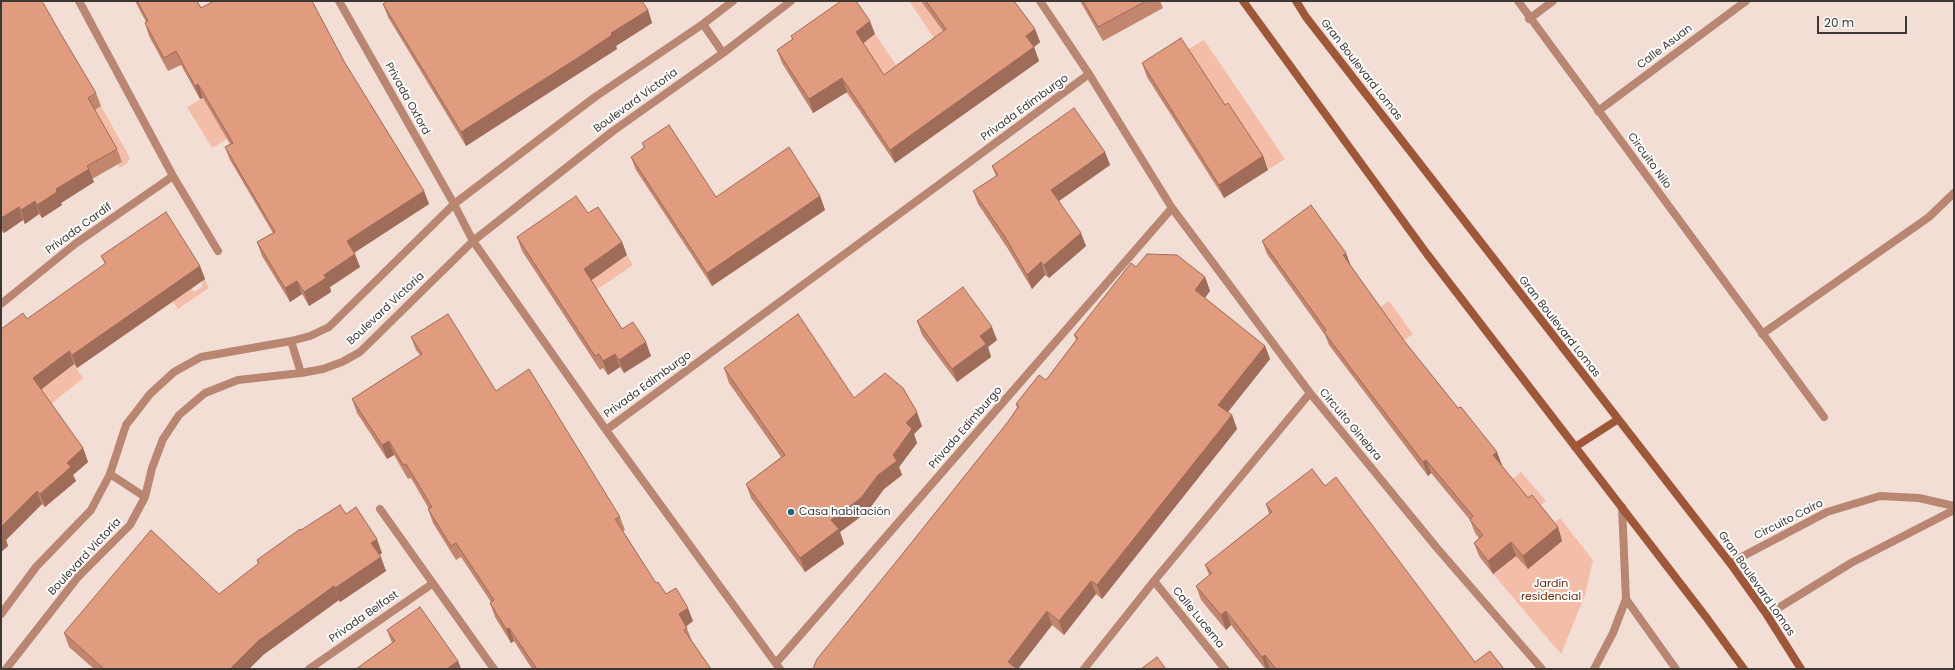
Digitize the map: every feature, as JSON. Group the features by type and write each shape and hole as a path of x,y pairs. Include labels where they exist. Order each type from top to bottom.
{"main road":[{"path":"1243,1 1427,254 1622,507 1744,669"},
{"name":"Gran Boulevard Lomas","path":"1296,1 1306,17 1617,420 1730,563 1767,615 1801,669"},
{"path":"1576,447 1617,420"}],"street":[{"path":"79,1 173,176 218,251"},
{"path":"1,614 36,567 91,510 110,474 126,425 150,394 174,372 201,357 291,341 310,336 329,327 454,204 595,97 703,24 733,1"},
{"name":"Boulevard Victoria","path":"6,669 78,577 130,525 145,497 152,468 163,439 179,415 205,393 238,380 302,373 323,369 342,362 360,352 473,241 612,131 724,53 791,1"},
{"path":"1040,1 1089,74 1172,208 1310,393"},
{"name":"Circuito Nilo","path":"1518,1 1824,417"},
{"path":"1530,18 1553,1"},
{"name":"Calle Asuan","path":"1598,111 1746,1"},
{"name":"Privada Oxford","path":"342,2 454,204"},
{"path":"703,24 724,53"},
{"name":"Privada Edimburgo","path":"606,430 1089,74"},
{"name":"Privada Cardif","path":"1,304 75,244 173,176"},
{"path":"1762,334 1929,217 1954,193"},
{"name":"Privada Edimburgo","path":"454,204 473,241 606,430 778,666 1172,208"},
{"path":"291,341 302,373"},
{"name":"Circuito Ginebra","path":"1084,669 1154,581 1310,393 1437,548 1542,669"},
{"path":"110,474 145,497"},
{"name":"Circuito Cairo","path":"1730,563 1827,512 1880,496 1919,498 1954,506"},
{"path":"1594,669 1613,633 1626,599 1622,507"},
{"path":"380,509 494,669"},
{"path":"1767,615 1851,563 1954,510"},
{"name":"Calle Lucerna","path":"1154,581 1225,669"},
{"name":"Privada Belfast","path":"309,669 432,584"},
{"path":"1626,599 1676,669"}],"green space":[{"path":"909,1 921,1 945,28 934,38"},
{"path":"875,34 896,65 934,38 904,76 858,109 845,92 864,80 861,45"},
{"path":"1204,40 1285,159 1269,169 1258,152 1229,118 1185,51"},
{"path":"203,98 227,139 212,148 187,107"},
{"path":"101,106 130,158 126,164 119,168 118,165 122,162 62,130"},
{"path":"627,255 633,265 595,291 582,271 617,262"},
{"path":"203,276 209,288 178,309 169,296 188,284 194,292 202,287"},
{"path":"1389,301 1413,334 1401,342 1378,309"},
{"path":"63,349 83,378 1,445"},
{"path":"1521,472 1546,501 1533,511 1509,482"},
{"name":"Jardín residencial","path":"1560,518 1593,560 1585,595 1561,654 1493,574"}],"building":[{"path":"1,1 42,1 96,93 88,98 117,149 87,166 89,169 56,189 57,192 37,205 35,201 21,210 19,207 1,218"},
{"path":"137,1 197,1 201,8 214,1 312,1 345,63 424,191 347,241 355,254 324,275 326,278 304,292 297,281 285,288 257,242 275,232 225,147 233,143 198,84 195,86 176,51 164,58 145,23 148,21"},
{"path":"387,1 642,1 648,10 611,33 612,35 576,59 461,132 383,4"},
{"path":"841,1 856,1 870,21 856,32 884,75 946,29 926,1 1014,1 1035,29 1026,36 1034,47 890,150 842,78 809,99 777,50 793,39 791,36"},
{"path":"1083,1 1146,1 1098,27"},
{"path":"1181,38 1225,105 1228,103 1263,156 1219,185 1142,63"},
{"path":"1074,108 1105,152 1051,190 1081,233 1044,265 1041,262 1027,275 1004,235 973,191 998,175 992,166"},
{"path":"669,125 716,197 789,147 820,196 707,273 631,157 645,147 642,143"},
{"path":"576,196 588,213 598,207 622,242 584,269 622,329 633,322 646,342 619,360 615,354 603,361 599,354 595,356 517,237"},
{"path":"1311,205 1346,253 1343,255 1405,342 1458,408 1461,407 1497,452 1493,455 1528,498 1532,495 1558,527 1523,556 1511,542 1488,561 1474,543 1483,535 1470,520 1473,516 1426,460 1423,462 1350,367 1324,332 1326,330 1262,241"},
{"path":"166,212 200,266 72,355 69,351 33,378 83,448 67,463 71,467 40,494 37,491 1,527 1,329 23,313 27,319 106,263 101,256"},
{"path":"1147,254 1177,255 1205,277 1195,290 1265,346 1218,405 1232,415 1097,585 1091,581 1059,621 1047,611 1008,662 1017,669 814,669 817,659 1007,423 1019,406 1016,404 1039,375 1046,380 1078,338 1074,335 1131,263 1136,267"},
{"path":"963,287 992,327 980,336 986,344 952,369 917,321"},
{"path":"448,314 496,391 529,369 620,517 615,519 656,583 658,582 666,594 676,588 688,608 679,614 687,628 684,630 711,669 537,669 509,628 506,629 490,603 494,600 456,543 451,546 428,509 432,507 406,464 403,465 389,441 382,445 352,399 422,354 411,337"},
{"path":"798,314 854,398 885,373 903,388 917,412 906,423 912,429 893,455 897,461 878,475 861,498 831,520 839,529 800,558 746,484 785,455 724,368"},
{"path":"1312,469 1325,486 1336,477 1475,662 1490,651 1504,669 1276,669 1265,655 1262,657 1226,611 1221,615 1196,586 1212,573 1205,565 1272,512 1266,504"},
{"path":"340,505 346,514 356,507 377,539 371,543 381,557 335,588 334,586 258,641 230,669 104,669 64,633 151,530 219,594 259,563 257,560 300,529 301,530"},
{"path":"420,607 458,661 448,668 449,669 356,669 395,641 387,630"},
{"path":"1157,657 1166,669 1141,669"}],"place":[{"name":"Casa habitación","path":"791,512"}]}
